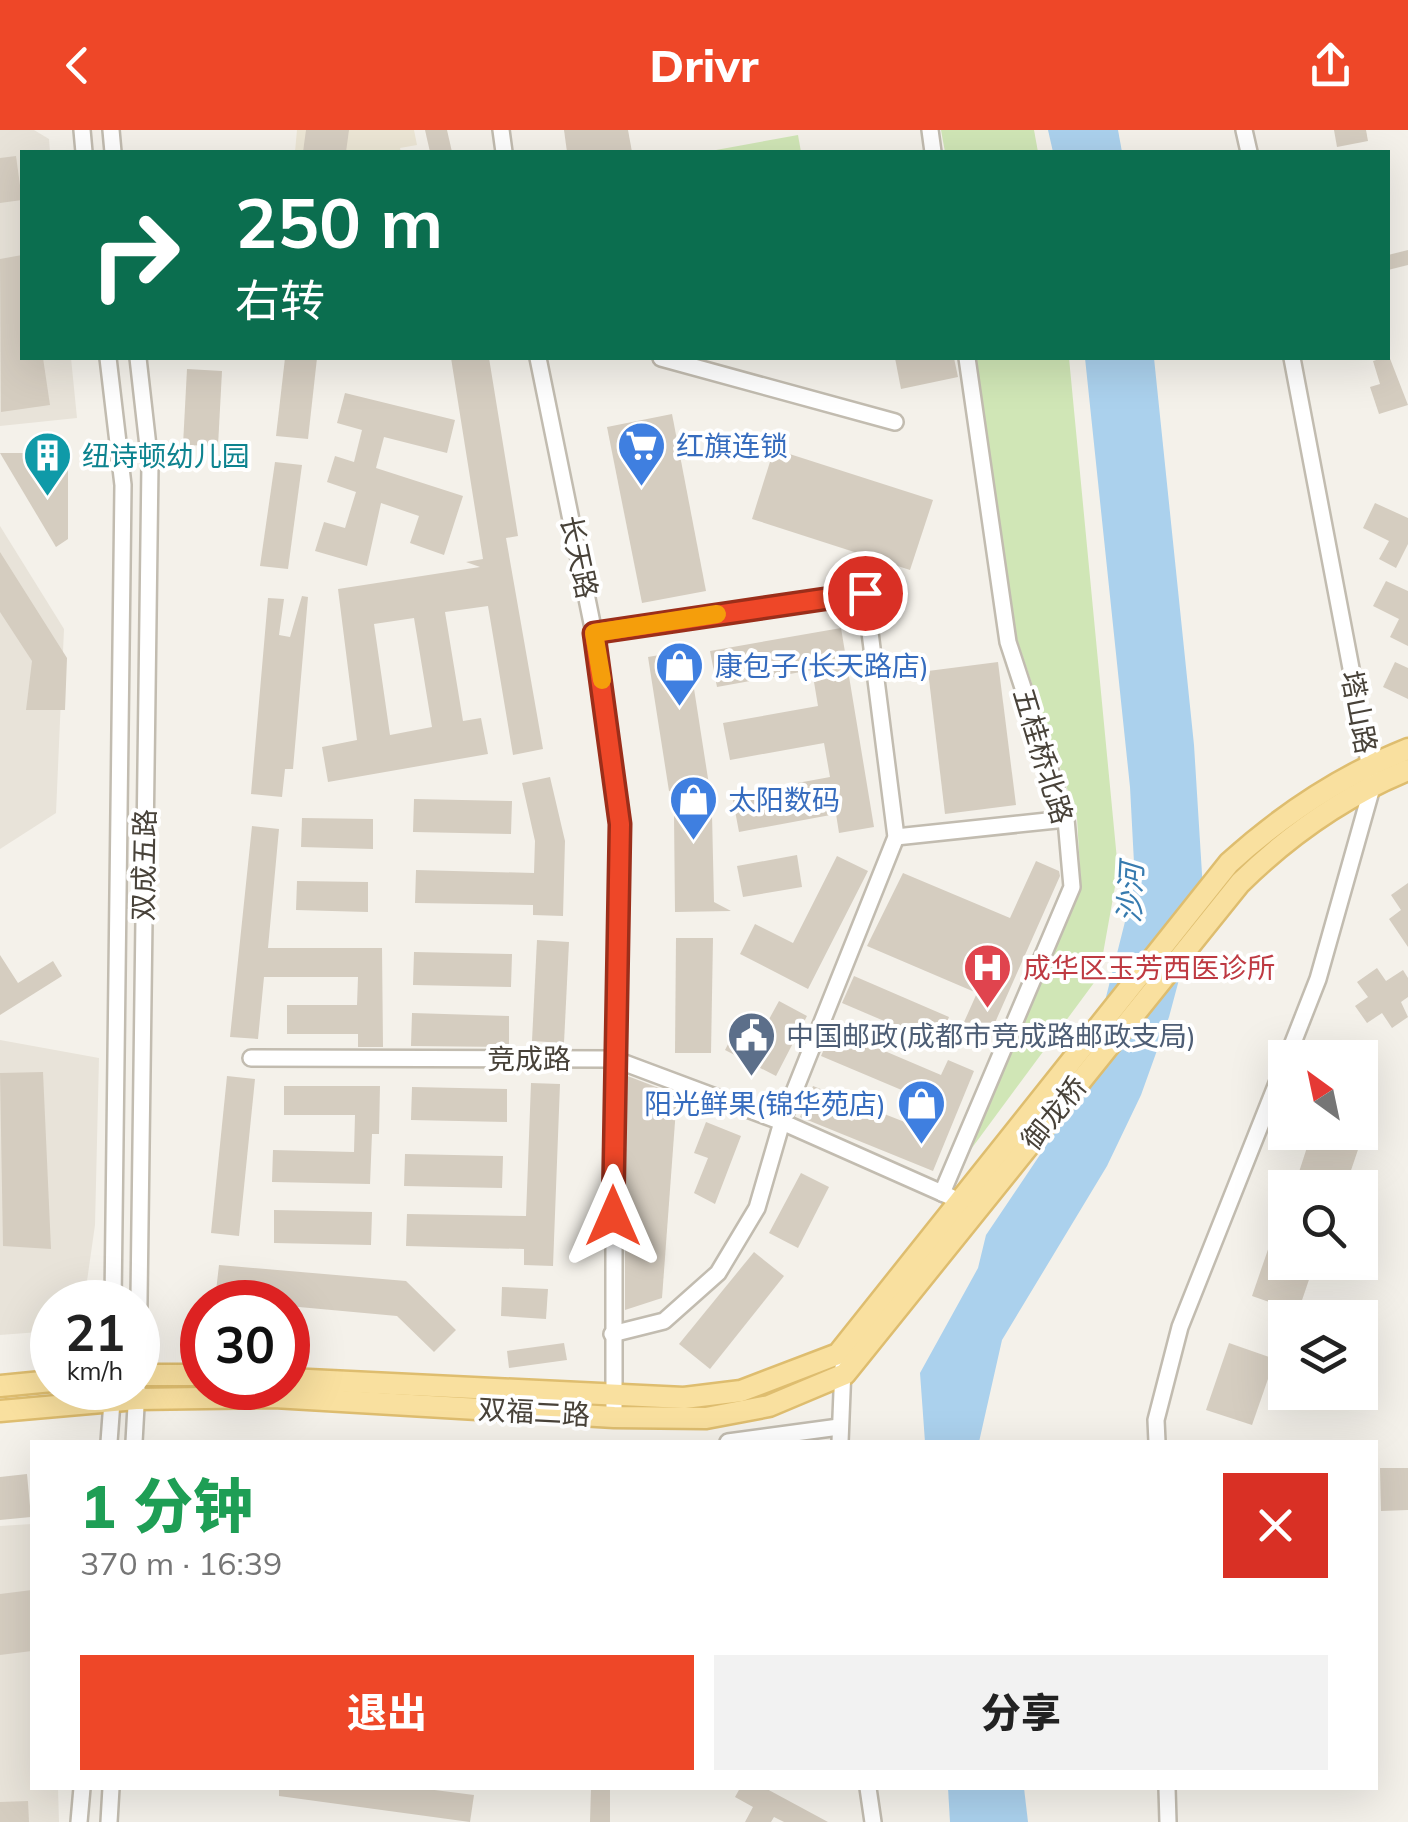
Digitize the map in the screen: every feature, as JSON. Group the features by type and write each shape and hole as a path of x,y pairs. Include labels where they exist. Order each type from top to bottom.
{"main road":[{"path":"1371,774 1408,750"},
{"path":"1371,774 1408,770"},
{"name":"御龙桥","path":"996,1152 1229,863 1278,820 1371,774"},
{"name":"御龙桥","path":"960,1200 1240,883 1286,840 1371,774"},
{"name":"双福二路","path":"160,1395 274,1397 614,1417 706,1418 769,1406 842,1364 996,1152"},
{"name":"双福二路","path":"310,1379 684,1398 741,1391 842,1364"},
{"path":"0,1386 30,1383"},
{"name":"双福二路","path":"0,1411 30,1407"}],"street":[{"name":"双成五路","path":"108,360 123,485 113,1280"},
{"name":"双成五路","path":"138,360 150,464 139,1280"},
{"name":"长天路","path":"538,360 594,633 620,824 614,1059 614,1417"},
{"path":"668,360 895,422"},
{"name":"五桂桥北路","path":"960,1200 1072,886 1066,819 1008,642 967,360"},
{"name":"塔山路","path":"1292,360 1371,774 1318,979 1294,1040"},
{"path":"594,633 865,593 896,837 782,1122 757,1208 718,1273 664,1322 612,1334"},
{"path":"896,837 1066,819"},
{"name":"竞成路","path":"250,1058 614,1059 782,1122 960,1200"},
{"name":"塔山路","path":"1157,1440 1156,1420 1180,1327 1268,1105"},
{"path":"760,1440 840,1435 842,1364"},
{"path":"109,1440 111,1410"},
{"path":"134,1440 135,1410"},
{"path":"79,1822 82,1790"},
{"path":"109,1822 111,1790"},
{"path":"868,1790 873,1822"},
{"path":"1167,1790 1168,1822"}],"shaded area":[{"path":"0,130 34,130 49,139 50,150 20,150 20,360 71,360 77,418 0,426"},
{"path":"297,130 414,130 417,145 400,150 295,150"},
{"path":"0,526 64,629 56,813 0,849"},
{"path":"0,1040 99,1058 95,1225 87,1280 30,1280 30,1333 0,1335"},
{"path":"30,1524 30,1790 58,1790 59,1822 0,1822 0,1526"}],"green space":[{"path":"941,130 1034,130 1038,150 945,150"},
{"path":"798,135 801,150 716,150"},
{"path":"975,360 1069,360 1118,870 1099,976 966,1156 1081,886 1077,818 1017,639"}],"water":[{"path":"1048,130 1118,130 1122,150 1053,150"},
{"path":"1085,360 1154,360 1194,745 1203,890 1169,1017 1141,1095 1107,1166 1002,1340 979,1440 925,1440 920,1373 978,1268 986,1235 1064,1119 1104,1005 1135,882 1130,787"},
{"path":"948,1790 1024,1790 1028,1822 950,1822"}],"building":[{"path":"306,130 349,130 346,150 303,150"},
{"path":"425,130 447,130 452,150 430,150"},
{"path":"564,130 628,130 632,150 567,150"},
{"path":"1334,130 1366,130 1368,141 1337,147"},
{"path":"16,156 20,200 0,203 0,158"},
{"path":"1408,250 1408,265 1390,270 1390,254"},
{"path":"20,255 20,360 43,360 50,405 1,412 0,259"},
{"path":"1390,359 1408,405 1379,414 1370,387 1380,384 1373,361"},
{"path":"285,360 317,360 308,439 276,436"},
{"path":"451,360 489,360 518,536 506,538 543,749 513,755 488,606 445,612 463,721 481,718 488,754 328,782 322,747 357,740 338,589 480,567 466,562 483,559","holes":["414,618 432,727 390,735 374,624"]},
{"path":"895,360 954,360 958,377 901,389"},
{"path":"187,369 222,371 218,446 183,445"},
{"path":"345,393 455,420 447,453 384,437 376,468 463,496 444,555 410,543 419,516 381,503 367,566 315,551 324,522 345,528 356,492 327,482 335,456 354,462 362,430 337,423"},
{"path":"672,414 706,591 642,603 607,427"},
{"path":"774,449 933,500 910,570 752,519"},
{"name":"纽诗顿幼儿园","path":"0,453 68,453 68,539 56,547"},
{"path":"275,462 302,465 288,569 260,566"},
{"path":"1375,503 1408,518 1408,544 1396,568 1379,559 1389,541 1363,528"},
{"path":"0,552 67,658 65,710 26,710 32,661 0,612"},
{"path":"1386,581 1408,591 1408,646 1390,637 1399,619 1373,606"},
{"path":"302,596 308,597 293,769 285,769 282,797 251,794 268,598 284,599 279,635 290,637"},
{"path":"841,628 874,827 839,833 836,814 739,832 732,795 830,777 824,743 730,760 723,723 818,706 812,670 717,687 710,651"},
{"path":"688,650 709,785 669,791 648,657"},
{"path":"998,662 1016,805 945,814 928,671"},
{"path":"1395,662 1408,668 1408,699 1383,687"},
{"path":"550,777 565,841 563,916 533,915 533,905 415,903 416,870 534,873 535,841 522,783"},
{"path":"414,799 512,801 511,834 413,832"},
{"path":"712,814 714,902 731,911 675,912 674,815"},
{"path":"302,818 373,819 373,849 301,847"},
{"path":"252,826 279,829 268,948 382,948 383,1047 358,1047 358,1034 287,1034 287,1005 357,1005 358,977 264,977 258,1039 230,1037"},
{"path":"797,855 802,887 743,897 737,866"},
{"path":"837,856 868,871 808,989 740,954 755,924 793,943"},
{"path":"1036,861 1059,871 1060,876 986,1043 960,1031 977,993 867,946 903,873 1010,918"},
{"path":"297,881 368,882 368,912 296,910"},
{"path":"1408,883 1408,947 1389,919 1401,910 1391,895"},
{"path":"676,938 713,938 711,1053 675,1053"},
{"path":"537,940 569,942 564,1043 532,1041"},
{"path":"414,952 512,954 511,987 413,985"},
{"path":"0,955 18,983 53,961 62,976 0,1015"},
{"path":"1377,968 1386,981 1403,970 1408,978 1408,997 1401,1002 1408,1017 1392,1028 1382,1013 1367,1023 1355,1006 1368,997 1357,982"},
{"path":"854,976 949,1017 938,1044 842,1003"},
{"path":"779,1001 807,1016 776,1076 725,1050 740,1021 762,1032"},
{"path":"412,1013 509,1016 509,1047 411,1046"},
{"path":"833,1029 941,1075 948,1060 974,1071 933,1171 800,1117 813,1086 920,1128 930,1102 821,1056"},
{"path":"43,1072 51,1249 3,1246 0,1073"},
{"path":"625,1075 677,1095 662,1298 625,1310"},
{"path":"227,1076 255,1079 239,1236 211,1233"},
{"path":"531,1083 560,1084 553,1266 524,1265 524,1249 406,1246 407,1214 526,1216"},
{"path":"284,1086 380,1086 379,1134 372,1134 370,1184 272,1182 273,1150 354,1152 355,1115 284,1115"},
{"path":"412,1087 507,1089 507,1122 411,1120"},
{"path":"706,1122 741,1136 715,1204 694,1193 708,1158 694,1153"},
{"path":"1306,1150 1358,1150 1351,1170 1300,1170"},
{"path":"405,1154 503,1156 502,1188 404,1186"},
{"path":"801,1173 829,1187 798,1248 769,1233"},
{"path":"274,1210 372,1212 371,1245 274,1243"},
{"path":"1268,1249 1268,1280 1309,1280 1302,1300 1268,1302 1252,1296"},
{"path":"754,1252 784,1276 710,1369 679,1344"},
{"path":"219,1265 406,1281 456,1330 434,1352 397,1316 310,1308 310,1280 217,1280"},
{"path":"502,1287 548,1289 546,1319 501,1316"},
{"path":"564,1343 567,1360 509,1368 507,1351"},
{"path":"1229,1343 1268,1357 1268,1379 1252,1425 1206,1410"},
{"path":"1380,1468 1408,1468 1408,1510 1381,1511"},
{"path":"27,1474 30,1517 0,1520 0,1477"},
{"path":"30,1590 30,1651 0,1655 0,1594"},
{"path":"279,1790 435,1790 474,1795 470,1822 279,1796"},
{"path":"591,1790 610,1790 610,1822 590,1822"},
{"path":"739,1790 769,1790 828,1822 784,1822 774,1817 771,1822 745,1822 753,1807 735,1797"},
{"path":"28,1801 29,1822 0,1822 0,1802"}],"slow traffic":[{"path":"602,680 594,633 717,614"}],"place":[{"name":"红旗连锁","path":"641,488"},
{"name":"纽诗顿幼儿园","path":"47,498"},
{"name":"康包子(长天路店)","path":"680,708"},
{"name":"太阳数码","path":"693,842"},
{"name":"成华区玉芳西医诊所","path":"988,1010"},
{"name":"中国邮政(成都市竞成路邮政支局)","path":"751,1078"},
{"name":"阳光鲜果(锦华苑店)","path":"921,1146"}],"route":[{"path":"613,1216 620,824 594,633 865,593"}],"water label":[{"name":"沙河","path":"1131,893"}]}
